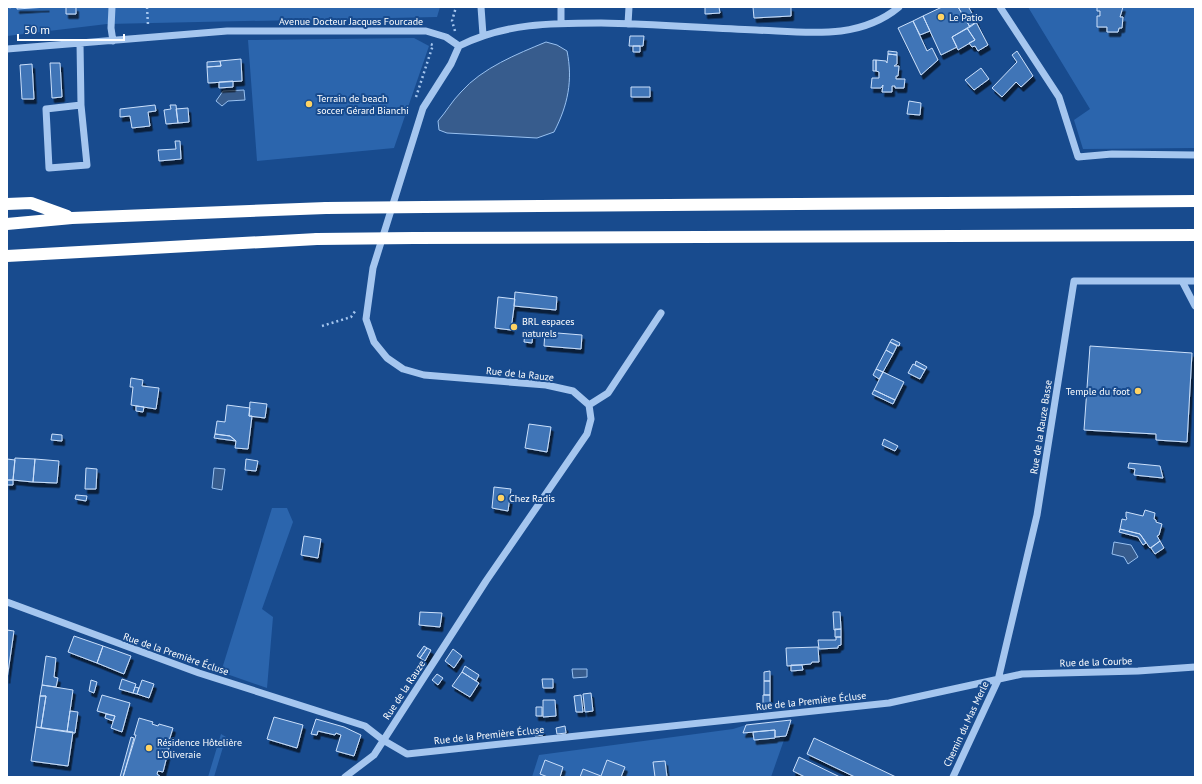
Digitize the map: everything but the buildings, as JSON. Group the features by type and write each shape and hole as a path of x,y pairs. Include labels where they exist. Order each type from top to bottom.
{"highway":[{"path":"7,224 72,218 326,208 1195,202"},
{"path":"7,204 31,203 72,218"},
{"path":"7,256 317,239 1195,235"}],"street":[{"path":"112,7 111,28 113,41"},
{"path":"481,7 484,35"},
{"path":"561,7 561,23"},
{"path":"628,24 629,7"},
{"path":"460,46 484,35 514,28 561,23 628,24 828,32 858,29 871,25 898,7"},
{"path":"1000,7 1059,97 1078,157 1112,154 1195,154"},
{"name":"Avenue Docteur Jacques Fourcade","path":"7,49 228,31 426,31 446,38 460,46"},
{"path":"80,43 81,105 87,165 49,168 46,109 81,105"},
{"name":"Rue de la Rauze","path":"345,777 374,755 486,581 587,434 591,419 589,405 573,391 546,385 424,375 404,368 387,358 374,342 366,319 373,268 423,108 451,64 460,46"},
{"name":"Rue de la Rauze Basse","path":"998,680 1037,515 1074,281 1182,281"},
{"path":"1195,281 1182,281 1195,306"},
{"path":"589,405 608,393 661,313"},
{"name":"Rue de la Première Écluse","path":"7,602 198,673 365,726 383,740 407,754 881,704 998,680"},
{"name":"Rue de la Courbe","path":"998,680 1022,674 1138,671 1195,667"},
{"name":"Chemin du Mas Merle","path":"953,777 998,680"}],"path":[{"path":"147,7 148,25"},
{"path":"456,7 452,21 460,46"},
{"path":"416,98 432,45 427,42"},
{"path":"322,326 351,316 360,304"}],"shaded area":[{"path":"7,7 440,7 437,17 107,24 7,36"},
{"path":"1028,7 1195,7 1195,148 1083,149 1074,120 1090,109"},
{"path":"414,38 429,46 394,148 257,161 248,40"},
{"path":"546,42 557,45 567,51 569,62 569,82 566,102 554,132 537,138 447,133 439,130 438,121 469,83 500,62"},
{"path":"244,90 245,100 228,101 222,106 216,101 223,91"},
{"path":"214,468 225,469 222,490 212,488"},
{"path":"272,508 287,508 293,522 262,609 273,617 267,688 221,672"},
{"path":"1114,542 1131,545 1138,557 1128,564 1124,557 1112,554"},
{"path":"572,669 587,669 587,677 573,678"},
{"path":"791,720 771,777 532,777 539,755 733,729 746,725"},
{"path":"221,734 226,737 214,777 208,777"}],"place":[{"name":"Le Patio","path":"941,17"},
{"name":"Terrain de beach soccer Gérard Bianchi","path":"309,104"},
{"name":"BRL espaces naturels","path":"514,327"},
{"name":"Temple du foot","path":"1138,391"},
{"name":"Chez Radis","path":"501,498"},
{"name":"Résidence Hôtelière L'Oliveraie","path":"149,748"}]}
